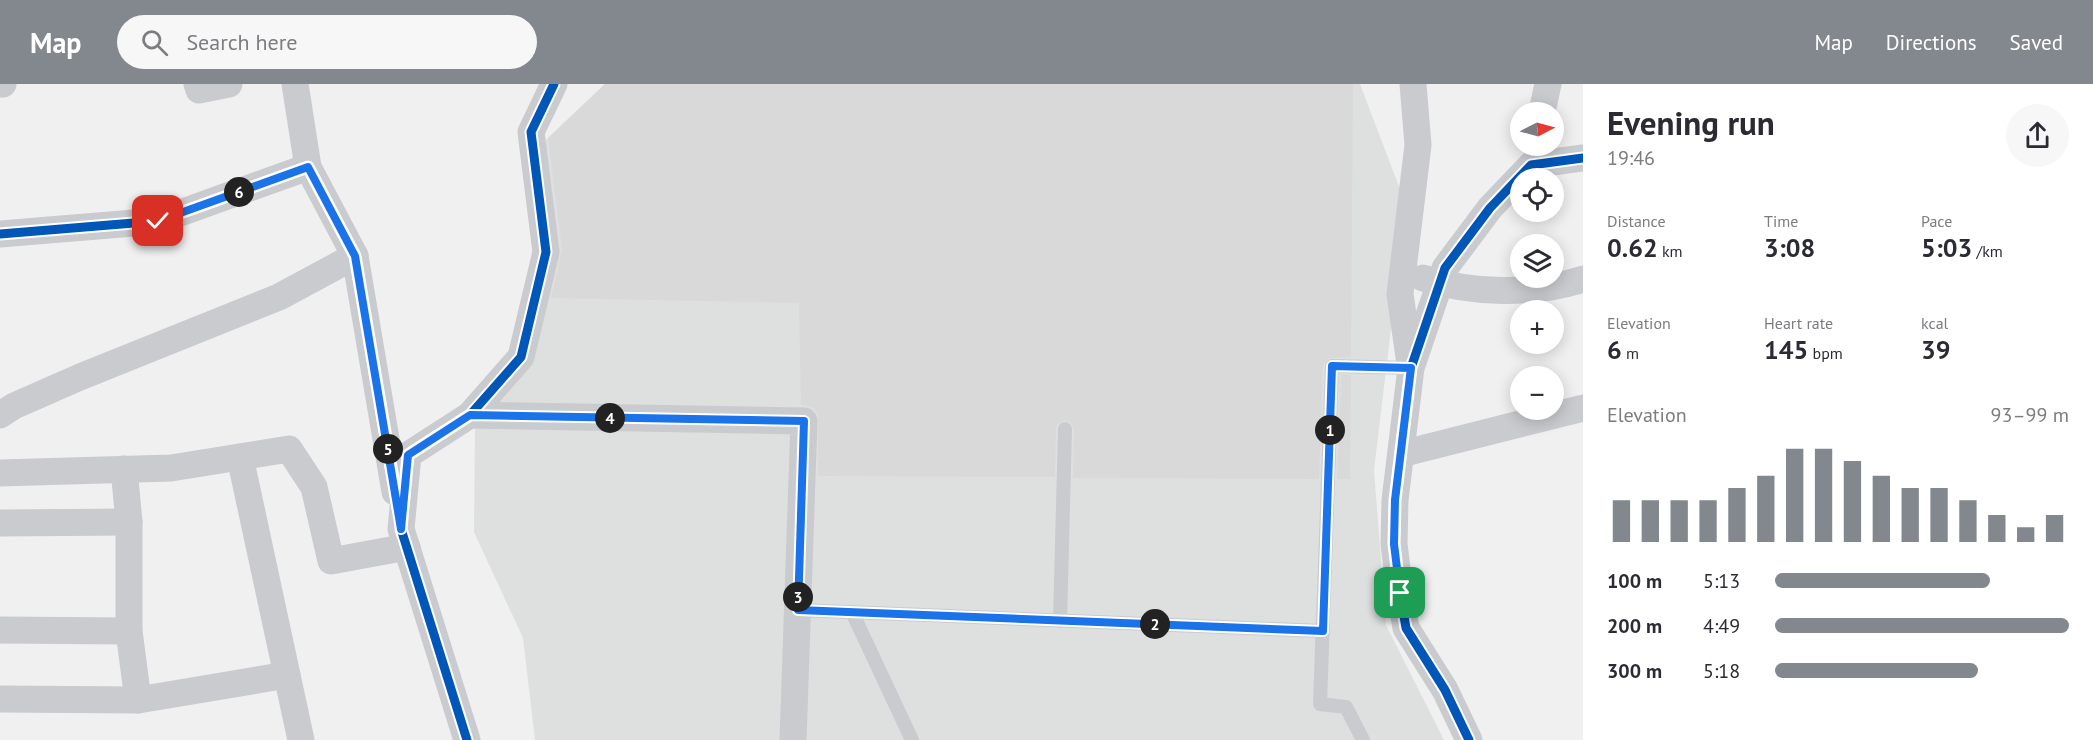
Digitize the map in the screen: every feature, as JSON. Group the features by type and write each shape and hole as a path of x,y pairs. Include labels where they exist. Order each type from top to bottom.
{"street":[{"path":"197,84 200,90 229,84"},
{"path":"295,84 308,167 355,256 404,538 467,740"},
{"path":"404,538 408,455 470,415 521,357 546,252 531,132 554,84"},
{"path":"1411,368 1400,294 1418,146 1413,84"},
{"path":"1544,102 1548,84"},
{"path":"1470,740 1445,690 1406,628 1394,544 1395,500 1411,368 1445,268 1533,156"},
{"path":"1550,156 1583,158"},
{"path":"0,234 158,221 308,167"},
{"path":"0,415 14,406 80,377 279,297 355,256"},
{"path":"1402,271 1440,283 1497,290 1560,287 1583,279"},
{"path":"1401,454 1583,408"},
{"path":"470,415 804,421 793,740"},
{"path":"0,473 171,468 289,449 314,487 332,561 404,538"},
{"path":"240,457 301,740"},
{"path":"124,469 129,522 129,631 138,700"},
{"path":"0,523 129,522"},
{"path":"0,630 129,631"},
{"path":"0,699 138,700 287,675"}],"lane":[{"path":"1363,740 1346,707 1320,704 1332,366 1411,368"},
{"path":"1060,621 1065,429"},
{"path":"798,610 1323,631"},
{"path":"852,612 912,740"}],"shaded area":[{"path":"605,84 1360,84 1406,205 1374,470 1386,625 1444,740 535,740 523,638 474,532 475,428 546,298 546,140"}],"building":[{"path":"605,84 1353,84 1351,357 1328,358 1323,365 1319,479 1073,478 1074,429 1070,422 1065,420 1056,428 1055,477 818,476 818,414 812,407 801,405 799,303 551,298 562,250 548,138"},
{"path":"1341,375 1351,375 1350,479 1337,479"}],"cycle path":[{"path":"467,740 401,529 408,455 470,415 521,357 546,252 531,132 554,84"},
{"path":"1469,740 1445,690 1406,628 1400,593 1394,544 1395,500 1411,368 1445,268 1490,208 1531,165 1583,158"},
{"path":"0,234 158,221 308,167 355,256 398,508"}],"route":[{"path":"158,221 308,167 355,256 401,529 408,455 470,415 804,421 798,610 1323,631 1332,366 1411,368 1395,500 1394,544 1400,593"}]}
